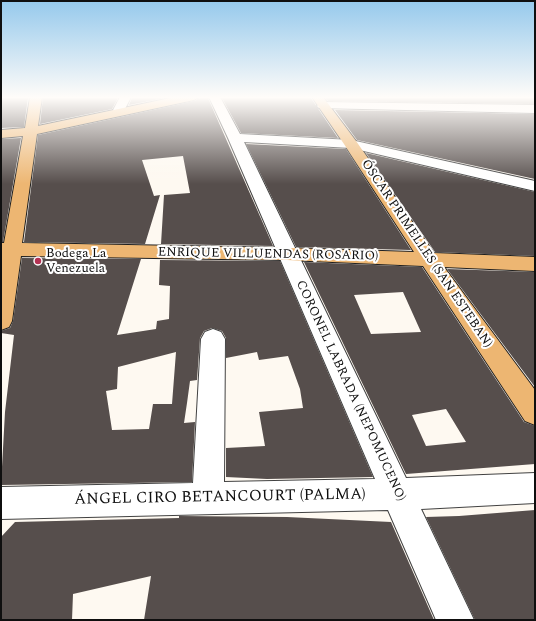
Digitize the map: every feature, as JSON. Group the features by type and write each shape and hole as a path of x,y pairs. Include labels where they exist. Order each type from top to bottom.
{"main road":[{"path":"1,321 6,250 32,126"},
{"path":"1,134 31,131 54,126"},
{"name":"ÓSCAR PRIMELLES (SAN ESTEBAN)","path":"338,126 428,259 535,412"},
{"name":"ENRIQUE VILLUENDAS (ROSARIO)","path":"6,250 287,254 535,264"}],"street":[{"name":"CORONEL LABRADA (NEPOMUCENO)","path":"229,126 455,620"},
{"path":"235,138 351,144 535,186"},
{"path":"208,499 213,339"},
{"name":"ÁNGEL CIRO BETANCOURT (PALMA)","path":"1,503 398,494 535,488"}],"building":[{"path":"1,126 24,126 24,127 1,128"},
{"path":"79,126 220,126 273,246 161,244 164,195 190,193 183,156 142,160 154,196 160,195 145,244 24,242 38,135"},
{"path":"237,126 330,126 338,138 241,133"},
{"path":"347,126 535,126 535,179 357,140"},
{"path":"21,138 3,242 1,242 1,139"},
{"path":"246,144 346,149 411,250 296,247"},
{"path":"366,153 535,192 535,256 435,252"},
{"path":"22,258 141,259 117,335 156,329 157,321 169,319 170,286 159,285 160,260 280,261 373,477 267,479 226,477 226,448 265,446 259,412 303,408 300,389 288,356 259,360 257,352 226,358 226,338 222,331 212,328 204,331 200,338 197,380 190,381 184,423 195,422 192,482 1,485 5,412 14,335 1,333 1,331 10,328 13,321","holes":["176,352 172,404 153,404 149,429 112,430 106,391 117,389 118,367"]},
{"path":"304,262 422,267 524,422 535,426 535,464 406,474","holes":["403,292 421,332 371,334 354,295","446,409 466,442 426,446 412,415"]},
{"path":"447,269 535,272 535,387"},
{"path":"535,510 535,620 475,620 426,517"},
{"path":"179,516 287,517 391,522 434,620 144,620 151,576 73,594 72,620 1,620 1,537 15,522 179,518"}],"place":[{"name":"Bodega La Venezuela","path":"38,261"}]}
